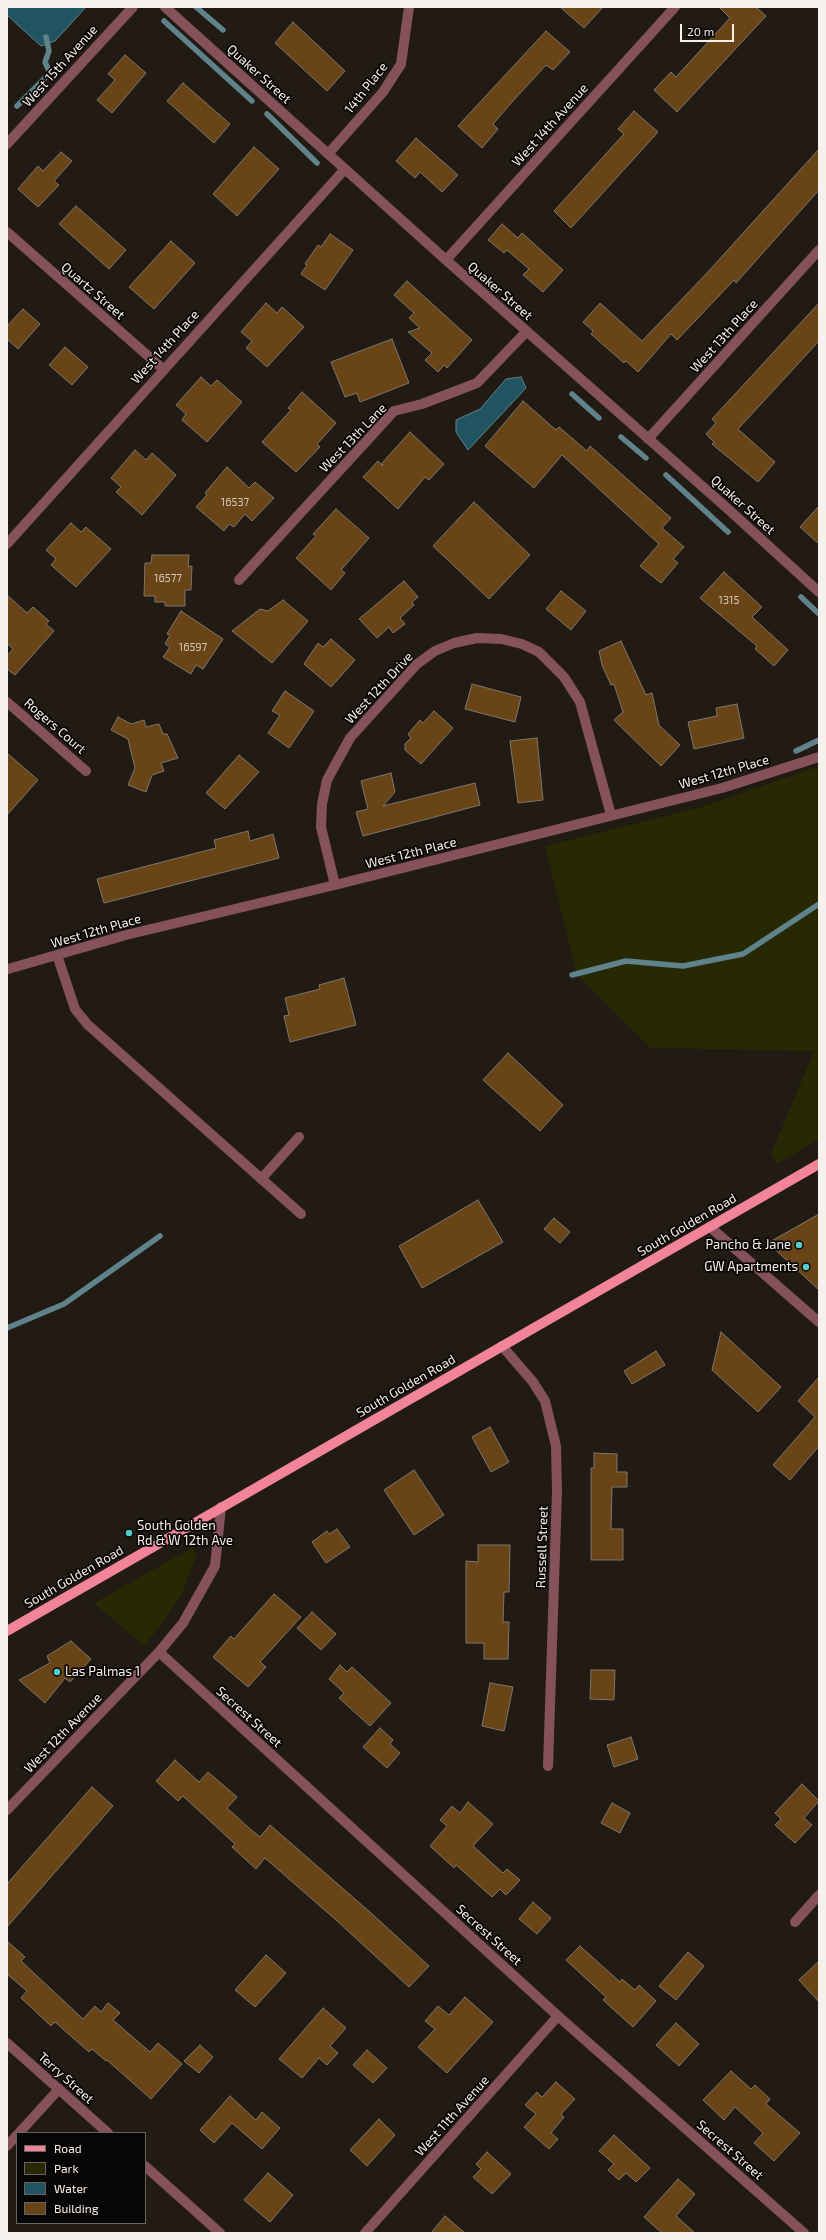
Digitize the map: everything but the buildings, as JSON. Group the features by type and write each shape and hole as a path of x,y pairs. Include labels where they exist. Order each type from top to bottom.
{"main road":[{"name":"South Golden Road","path":"7,1631 819,1164"}],"street":[{"name":"West 15th Avenue","path":"7,144 133,7"},
{"name":"Quaker Street","path":"165,7 526,332 819,592"},
{"name":"14th Place","path":"328,154 383,92 401,64 410,7"},
{"name":"West 14th Avenue","path":"446,260 675,7"},
{"name":"West 14th Place","path":"7,544 163,369 345,169"},
{"name":"Quartz Street","path":"7,232 163,369"},
{"name":"West 13th Place","path":"648,439 819,250"},
{"name":"West 13th Lane","path":"239,580 394,411 422,404 477,383 526,332"},
{"name":"West 12th Drive","path":"335,885 321,827 322,804 327,780 350,738 417,664 435,651 454,643 477,638 501,639 522,644 539,652 564,677 580,702 611,815"},
{"name":"Rogers Court","path":"7,702 86,771"},
{"name":"West 12th Place","path":"8,969 126,935 335,885 722,788 819,758"},
{"path":"57,955 75,1009 88,1024 301,1214"},
{"path":"261,1179 299,1137"},
{"path":"710,1226 819,1322"},
{"name":"Russell Street","path":"502,1346 533,1382 545,1401 556,1446 557,1492 548,1766"},
{"name":"West 12th Avenue","path":"7,1810 159,1652 183,1623 215,1566 221,1507"},
{"name":"Secrest Street","path":"159,1652 558,2016 804,2233"},
{"path":"795,1922 819,1895"},
{"name":"West 11th Avenue","path":"365,2233 558,2016"},
{"name":"Terry Street","path":"7,2043 107,2132"},
{"path":"20,2132 59,2090"},
{"path":"7,2146 16,2136"},
{"path":"146,2167 220,2233"}],"green space":[{"path":"819,766 819,1139 777,1164 771,1154 814,1051 651,1048 577,975 545,846 705,806"},
{"path":"192,1548 197,1554 181,1596 164,1621 144,1646 94,1603"}],"water":[{"path":"7,7 86,7 55,41 41,46 7,15"},
{"path":"521,377 526,388 468,450 456,432 456,420 480,409 506,379"}],"waterway":[{"path":"196,7 223,30"},
{"path":"164,21 252,101"},
{"path":"17,106 50,73 45,62 49,51 46,37"},
{"path":"267,114 317,163"},
{"path":"572,394 599,418"},
{"path":"621,437 646,458"},
{"path":"666,475 728,532"},
{"path":"801,597 819,614"},
{"path":"796,751 819,740"},
{"path":"572,975 626,961 683,966 743,954 819,904"},
{"path":"7,1328 64,1304 160,1236"}],"place":[{"name":"Pancho & Jane","path":"799,1245"},
{"name":"GW Apartments","path":"806,1267"},
{"name":"South Golden Rd & W 12th Ave","path":"129,1533"},
{"name":"Las Palmas 1","path":"57,1672"}]}
